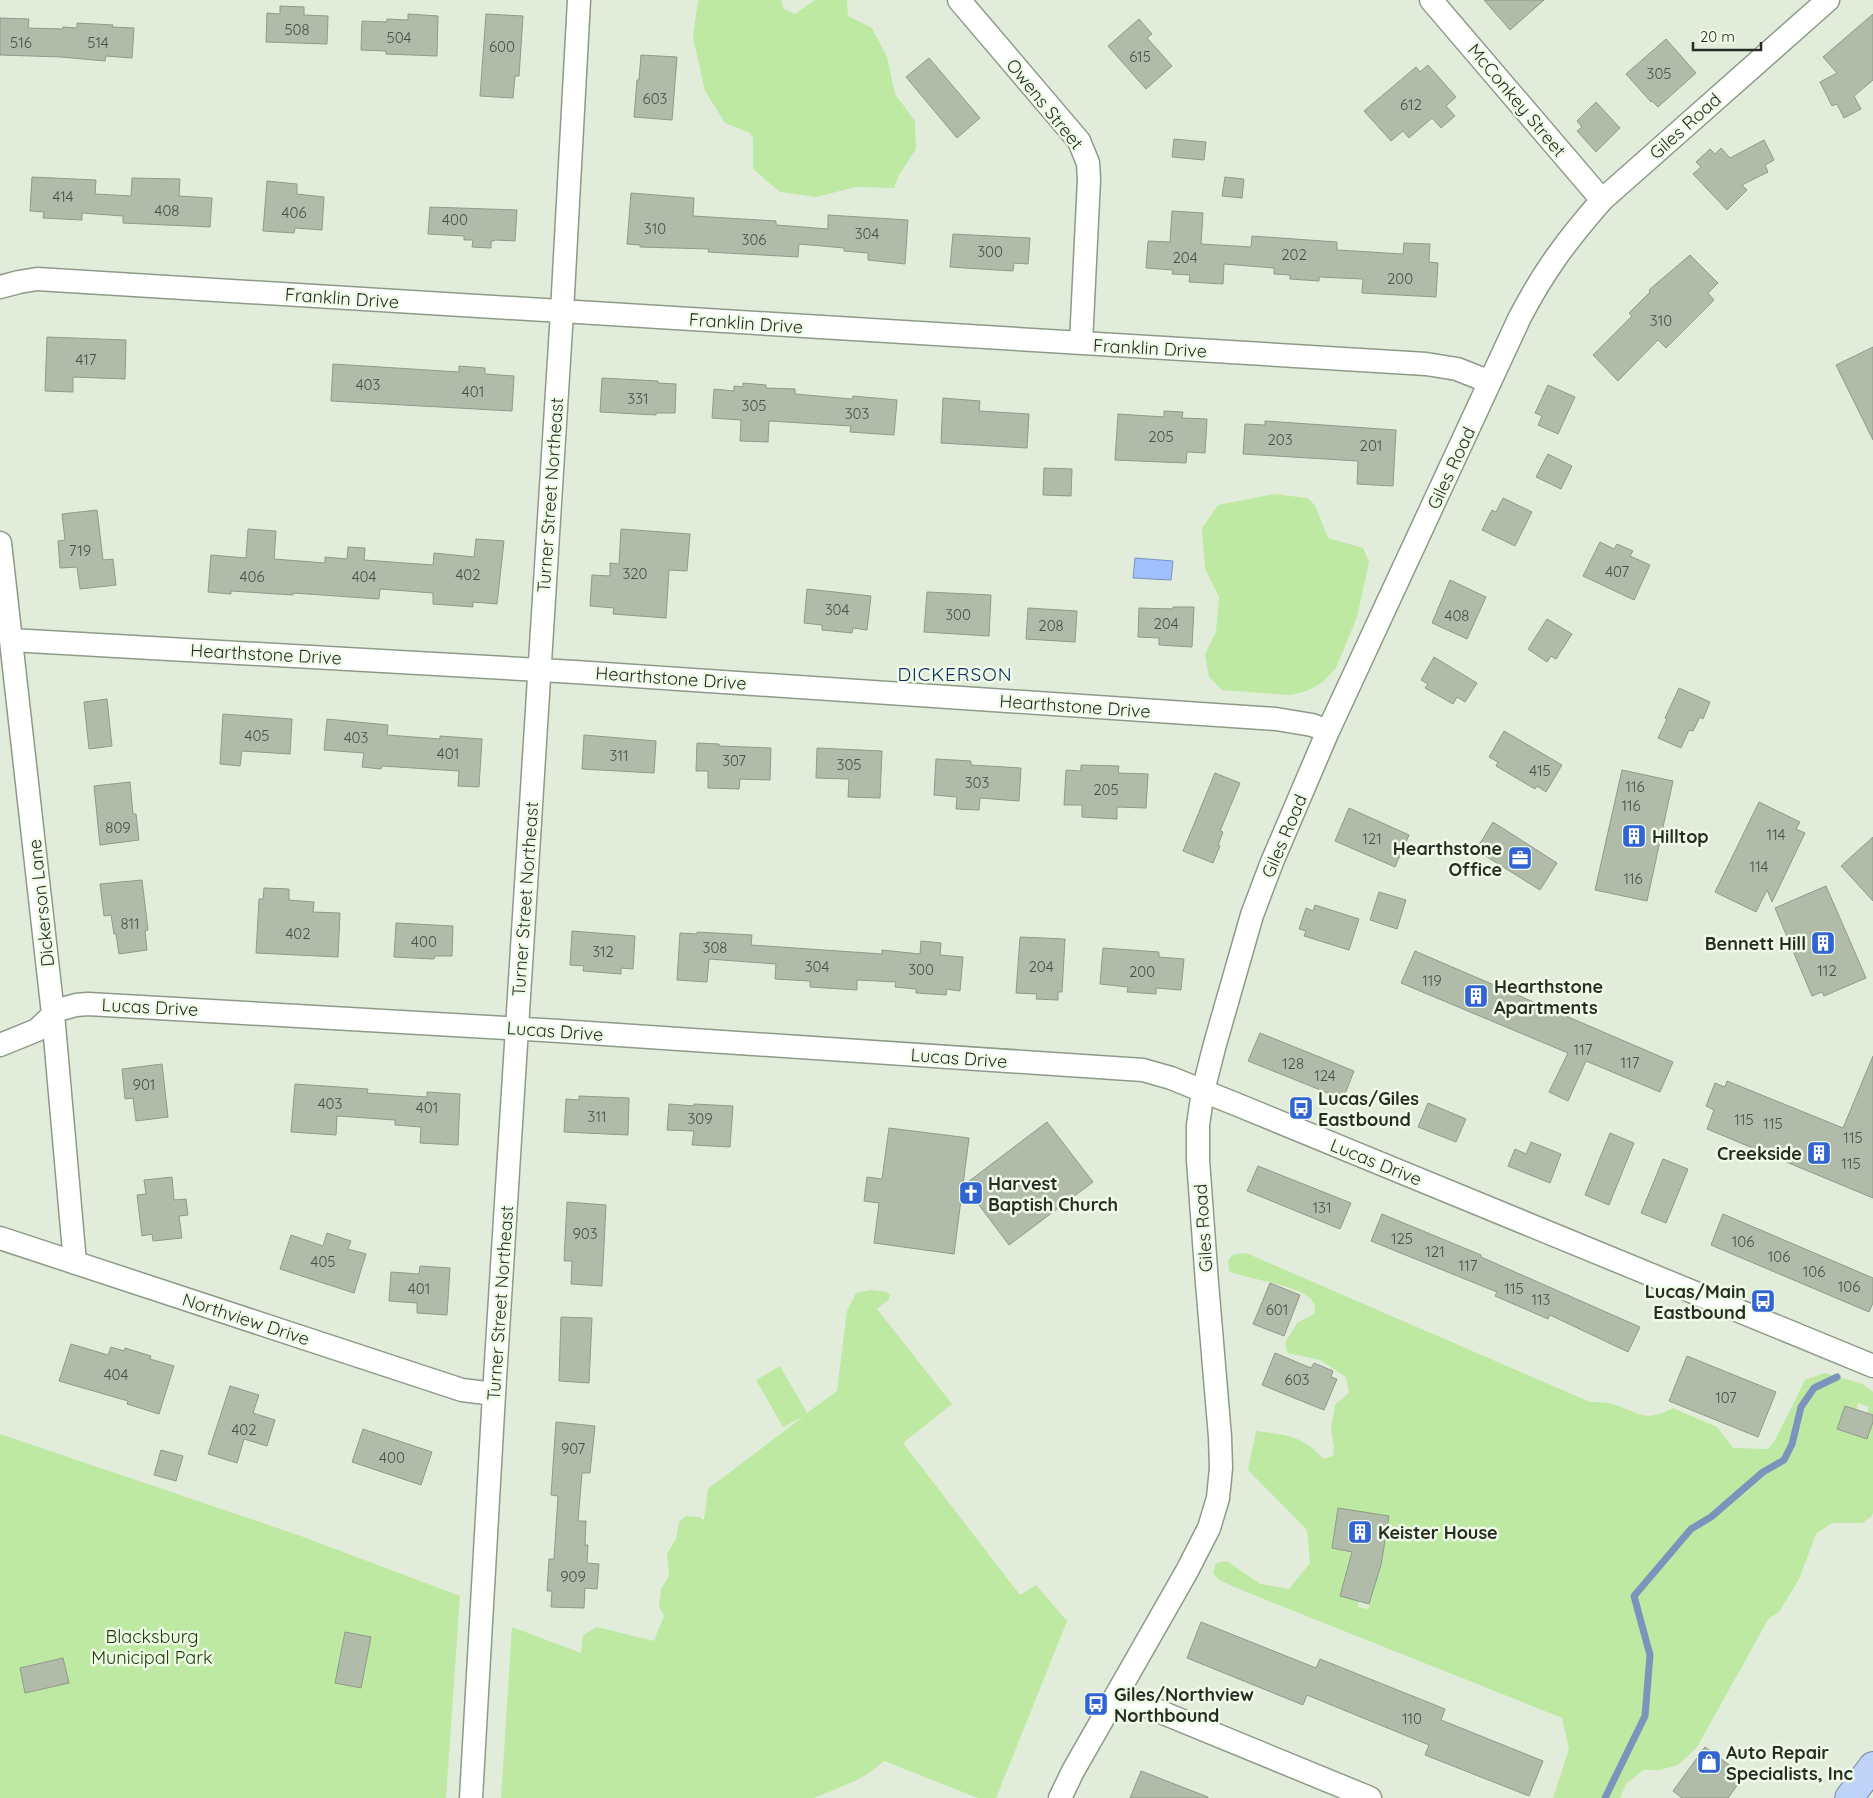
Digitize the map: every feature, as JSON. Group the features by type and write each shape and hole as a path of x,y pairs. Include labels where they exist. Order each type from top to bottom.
{"main road":[{"path":"1849,1798 1873,1766"}],"street":[{"name":"Turner Street Northeast","path":"471,1798 494,1394 562,312 579,0"},
{"name":"Owens Street","path":"959,0 1079,141 1088,163 1089,178 1081,343"},
{"name":"McConkey Street","path":"1431,0 1602,200"},
{"name":"Giles Road","path":"1060,1798 1073,1771 1187,1571 1209,1528 1218,1498 1221,1468 1220,1437 1198,1160 1198,1125 1203,1091 1229,988 1252,915 1272,862 1328,731 1520,317 1539,282 1559,251 1602,200 1828,0"},
{"name":"Franklin Drive","path":"0,287 37,279 1442,366 1490,382"},
{"name":"Dickerson Lane","path":"0,543 53,1014 76,1263"},
{"name":"Hearthstone Drive","path":"11,640 539,670 1276,719 1312,725 1328,731"},
{"name":"Lucas Drive","path":"0,1045 37,1030 53,1014 69,1006 88,1004 517,1028 1143,1070 1171,1078 1873,1366"},
{"name":"Northview Drive","path":"0,1238 462,1390 494,1394"},
{"path":"1117,1694 1370,1798"}],"green space":[{"path":"698,0 781,0 784,9 795,14 815,0 847,0 848,16 872,28 887,57 895,94 915,121 916,149 899,175 894,188 855,187 817,197 780,192 753,169 753,138 750,133 725,123 705,91 693,37"},
{"path":"1274,494 1307,498 1315,505 1328,538 1363,548 1369,562 1357,617 1336,668 1323,682 1307,691 1290,695 1222,690 1209,677 1205,654 1216,632 1219,597 1205,569 1202,528 1218,505"},
{"path":"1246,1253 1590,1402 1610,1403 1649,1416 1663,1413 1673,1408 1717,1427 1733,1448 1768,1449 1775,1440 1805,1380 1825,1373 1863,1384 1873,1392 1873,1415 1867,1413 1869,1407 1858,1403 1856,1410 1845,1406 1837,1428 1866,1439 1873,1422 1873,1513 1871,1517 1862,1523 1832,1523 1816,1534 1799,1579 1779,1612 1769,1618 1697,1747 1678,1765 1659,1770 1643,1770 1626,1784 1620,1798 1553,1798 1569,1749 1562,1718 1239,1589 1219,1580 1213,1573 1216,1563 1227,1561 1260,1584 1289,1589 1310,1563 1307,1530 1248,1470 1256,1431 1285,1435 1301,1441 1316,1451 1323,1459 1333,1456 1334,1448 1331,1429 1335,1405 1349,1393 1346,1377 1320,1360 1288,1353 1285,1343 1297,1323 1314,1314 1315,1306 1311,1299 1290,1288 1229,1271 1228,1261 1232,1255","holes":["1338,1508 1381,1565 1350,1560 1351,1551 1332,1548","1344,1581 1373,1590 1368,1609 1358,1607 1359,1601 1340,1596"]},
{"path":"871,1290 887,1292 890,1295 889,1299 877,1309 952,1404 903,1443 1020,1595 1036,1585 1067,1621 996,1798 978,1798 884,1761 855,1781 814,1798 501,1798 512,1627 581,1653 583,1635 597,1627 654,1641 664,1616 659,1606 661,1589 669,1576 667,1554 676,1539 679,1522 686,1516 699,1517 704,1520 708,1489 804,1416 783,1427 756,1380 780,1366 807,1413 837,1391 847,1311 856,1293"},
{"name":"Blacksburg Municipal Park","path":"0,1434 298,1535 460,1596 446,1798 0,1798"}],"water":[{"path":"1135,558 1173,561 1171,580 1133,578"}],"building":[{"path":"1484,0 1544,0 1510,30"},
{"path":"280,6 304,7 304,15 328,16 327,44 266,42 267,13 280,14"},
{"path":"408,14 438,16 437,56 386,54 386,51 361,50 362,21 387,22 387,19 408,20"},
{"path":"486,14 523,16 519,76 515,76 513,98 480,96"},
{"path":"1873,14 1873,80 1854,96 1861,109 1844,118 1837,104 1832,106 1820,82 1837,73 1823,57"},
{"path":"0,18 29,19 28,28 77,28 77,23 134,28 132,58 106,56 105,61 0,55"},
{"path":"1139,19 1152,34 1147,38 1172,66 1146,89 1108,46"},
{"path":"1666,39 1696,73 1658,107 1651,102 1626,74"},
{"path":"641,55 677,57 672,120 634,117"},
{"path":"929,58 980,118 957,138 906,77"},
{"path":"1428,65 1456,97 1446,106 1455,116 1441,128 1432,118 1409,138 1403,131 1391,141 1364,111 1416,67 1420,72"},
{"path":"1596,102 1620,128 1596,152 1577,131 1582,127 1577,121"},
{"path":"1174,139 1206,142 1204,160 1172,157"},
{"path":"1764,140 1774,160 1765,165 1768,172 1742,185 1747,190 1727,210 1693,174 1701,167 1696,162 1710,149 1715,154 1721,148 1730,158"},
{"path":"32,177 96,180 95,194 131,196 132,178 180,179 179,196 212,198 210,227 123,223 123,216 82,213 82,220 43,218 44,212 30,211"},
{"path":"1225,177 1244,179 1242,198 1222,196"},
{"path":"267,181 297,184 297,194 324,197 322,230 295,228 294,233 263,231"},
{"path":"631,193 694,198 693,216 776,221 776,225 828,229 828,215 908,220 905,264 868,260 868,253 844,251 844,248 799,244 798,257 708,252 709,249 640,247 640,245 627,244"},
{"path":"430,207 517,210 515,241 495,240 491,241 491,248 472,247 473,240 464,240 464,236 428,234"},
{"path":"1172,211 1203,213 1201,244 1251,247 1252,236 1337,242 1337,250 1403,254 1404,243 1430,244 1429,262 1438,263 1436,297 1362,293 1363,279 1319,277 1319,281 1290,279 1290,275 1274,274 1274,268 1224,264 1223,284 1189,282 1190,275 1172,274 1173,270 1146,268 1148,241 1170,242"},
{"path":"953,234 1030,238 1028,264 1014,263 1013,271 950,267"},
{"path":"1690,255 1718,283 1708,293 1714,300 1666,348 1658,340 1618,381 1593,355 1632,316 1629,313 1650,292 1649,290"},
{"path":"47,337 126,340 125,379 73,377 73,392 45,391"},
{"path":"1873,347 1873,440 1836,365"},
{"path":"333,364 459,372 459,366 485,368 485,374 514,376 512,411 331,401"},
{"path":"602,378 658,381 658,383 676,384 675,413 656,413 656,415 600,412"},
{"path":"743,383 766,385 766,388 795,389 795,394 852,399 853,396 897,400 894,435 850,432 851,426 769,421 768,442 740,441 741,420 712,418 714,389 734,391 734,386 743,387"},
{"path":"1548,385 1575,397 1558,434 1538,425 1542,416 1535,413"},
{"path":"943,398 980,401 979,411 1029,414 1027,448 941,443"},
{"path":"1164,411 1183,412 1182,418 1207,419 1205,453 1187,452 1186,463 1115,460 1118,414 1164,417"},
{"path":"1265,421 1396,430 1393,486 1357,484 1358,461 1243,454 1245,424 1265,425"},
{"path":"1548,454 1572,466 1561,489 1536,477"},
{"path":"1044,468 1072,469 1071,496 1043,495"},
{"path":"1503,498 1532,512 1515,546 1482,530 1492,510 1496,512"},
{"path":"97,510 103,560 113,559 116,585 80,589 77,567 60,568 58,541 65,540 62,514"},
{"path":"248,529 276,531 274,559 325,563 325,557 347,559 348,547 365,548 364,560 433,565 434,553 474,557 476,539 504,541 497,604 473,602 473,607 433,604 433,593 380,589 379,599 293,593 293,595 231,591 231,594 208,592 211,555 246,558"},
{"path":"621,529 690,534 687,571 669,570 666,618 613,614 614,608 590,606 592,575 610,576 610,563 619,564"},
{"path":"1600,542 1614,549 1617,544 1633,551 1630,556 1650,565 1634,600 1583,576"},
{"path":"1450,580 1486,597 1467,639 1432,623"},
{"path":"807,589 871,596 867,630 853,628 852,633 822,630 822,625 804,623"},
{"path":"927,592 991,595 989,636 924,632"},
{"path":"1173,607 1194,607 1192,647 1159,645 1159,638 1138,637 1139,608 1173,609"},
{"path":"1028,608 1077,611 1075,642 1026,639"},
{"path":"1547,619 1572,634 1556,659 1551,656 1547,662 1528,649"},
{"path":"1434,657 1477,683 1465,702 1457,697 1453,704 1425,688 1428,684 1421,680"},
{"path":"1679,688 1710,702 1703,719 1700,717 1693,731 1689,730 1681,748 1658,738"},
{"path":"107,699 112,746 89,749 84,702"},
{"path":"223,714 292,719 290,754 242,751 240,766 220,764"},
{"path":"327,719 388,725 387,735 440,739 440,736 482,739 479,787 458,786 459,771 382,766 381,769 362,767 364,753 324,750"},
{"path":"1504,731 1562,765 1546,792 1537,786 1535,789 1496,766 1498,762 1489,757"},
{"path":"584,735 656,741 654,773 582,769"},
{"path":"697,743 719,744 719,746 771,748 770,780 740,779 739,789 708,788 708,771 696,771"},
{"path":"817,748 882,751 880,798 848,797 849,779 816,778"},
{"path":"936,759 971,761 971,765 1021,768 1019,801 980,798 979,810 956,809 957,797 934,795"},
{"path":"1081,765 1119,766 1118,773 1148,774 1146,808 1117,807 1117,819 1082,817 1082,805 1064,805 1066,770 1081,771"},
{"name":"Hilltop","path":"1622,770 1673,781 1647,901 1595,890"},
{"path":"1215,773 1240,783 1220,831 1223,832 1218,845 1220,846 1213,863 1183,851"},
{"path":"130,782 133,814 136,814 139,840 100,845 94,786"},
{"name":"Bennett Hill","path":"1759,802 1800,822 1796,829 1805,833 1772,902 1767,890 1756,912 1715,892"},
{"path":"1349,808 1409,835 1395,867 1335,841"},
{"name":"Hearthstone Office","path":"1493,822 1557,863 1540,890 1476,850"},
{"path":"1873,837 1873,901 1841,866"},
{"path":"142,880 148,930 145,931 147,950 119,954 111,915 104,916 100,884"},
{"name":"Bennett Hill","path":"1826,886 1866,978 1824,996 1822,992 1812,996 1775,908"},
{"path":"264,888 289,889 289,900 314,902 313,912 340,913 338,957 256,953 259,899 263,899"},
{"path":"1379,892 1406,900 1397,929 1370,920"},
{"path":"1315,905 1359,919 1349,950 1304,936 1306,931 1299,929 1306,908 1313,911"},
{"path":"396,923 453,926 452,956 435,956 434,959 394,957"},
{"path":"572,931 635,936 633,969 621,968 621,974 583,971 584,966 570,965"},
{"path":"697,932 752,935 751,945 882,954 882,950 920,954 921,941 941,943 940,955 963,957 960,991 947,989 946,995 916,993 916,989 895,987 896,982 857,980 857,990 810,987 810,981 775,979 776,964 709,959 707,982 677,980 680,933 697,934"},
{"path":"1020,937 1065,939 1062,992 1058,992 1058,1000 1036,999 1037,994 1016,993"},
{"path":"1103,948 1159,952 1159,957 1184,959 1181,990 1156,988 1156,994 1127,992 1128,987 1100,984"},
{"path":"1415,951 1673,1062 1660,1092 1586,1061 1568,1101 1549,1092 1568,1053 1401,983"},
{"path":"1260,1033 1354,1071 1343,1099 1248,1061"},
{"name":"Creekside","path":"1873,1056 1873,1198 1707,1129 1714,1110 1706,1106 1715,1083 1725,1087 1727,1081 1843,1128"},
{"path":"162,1064 168,1117 136,1121 133,1098 125,1099 122,1069"},
{"path":"295,1084 368,1089 367,1093 427,1097 427,1092 460,1094 458,1145 420,1143 421,1127 395,1125 395,1120 337,1116 336,1135 291,1132"},
{"path":"579,1096 629,1098 628,1135 564,1132 566,1099 579,1100"},
{"path":"1428,1103 1466,1119 1456,1142 1418,1127"},
{"path":"669,1104 733,1106 730,1147 692,1145 694,1131 667,1130"},
{"path":"1047,1122 1093,1182 1009,1245 964,1185"},
{"path":"889,1128 969,1138 954,1254 874,1243 879,1203 864,1201 867,1177 882,1179"},
{"path":"1610,1133 1634,1143 1609,1205 1585,1195"},
{"path":"1531,1142 1561,1154 1550,1183 1508,1166 1515,1149 1526,1154"},
{"path":"1663,1159 1688,1169 1666,1223 1641,1213"},
{"path":"1258,1166 1351,1203 1340,1229 1247,1191"},
{"path":"172,1177 174,1200 186,1199 188,1215 179,1216 182,1238 153,1241 152,1234 142,1236 137,1195 146,1194 144,1180"},
{"path":"567,1202 606,1205 602,1286 571,1284 572,1261 564,1261"},
{"path":"1382,1214 1481,1255 1481,1257 1640,1327 1628,1352 1550,1315 1548,1319 1495,1296 1497,1292 1371,1241"},
{"path":"1723,1214 1873,1278 1873,1303 1869,1312 1711,1245"},
{"path":"327,1233 351,1241 348,1249 366,1254 354,1293 280,1269 291,1235 323,1246"},
{"path":"420,1266 450,1268 447,1315 417,1313 417,1303 389,1301 391,1272 419,1274"},
{"path":"1270,1283 1300,1295 1284,1336 1253,1324"},
{"path":"561,1317 592,1318 589,1383 559,1381"},
{"path":"71,1344 108,1355 111,1347 124,1351 125,1348 151,1356 150,1359 174,1366 159,1414 127,1404 128,1401 59,1381"},
{"path":"1275,1353 1311,1368 1314,1363 1333,1371 1331,1377 1337,1379 1324,1410 1262,1385"},
{"path":"1687,1356 1776,1392 1758,1437 1669,1401"},
{"path":"230,1386 259,1395 253,1413 275,1420 267,1446 244,1439 237,1463 208,1454"},
{"path":"1845,1406 1873,1415 1873,1422 1867,1439 1837,1429"},
{"path":"556,1422 595,1426 590,1473 582,1473 578,1521 586,1521 585,1545 588,1545 587,1563 599,1564 597,1589 585,1588 584,1608 551,1607 552,1591 547,1591 549,1559 554,1559 558,1496 551,1495"},
{"path":"363,1429 432,1452 421,1485 352,1462"},
{"path":"161,1450 183,1456 176,1481 154,1475"},
{"name":"Keister House","path":"1338,1508 1389,1516 1381,1565 1369,1604 1340,1596 1352,1552 1332,1548"},
{"path":"1201,1622 1316,1668 1320,1659 1445,1709 1441,1720 1543,1761 1529,1796 1425,1755 1429,1745 1307,1695 1303,1705 1187,1658"},
{"path":"345,1632 371,1637 361,1688 335,1683"},
{"path":"63,1658 69,1683 25,1693 20,1668"},
{"name":"Auto Repair Specialists, Inc","path":"1705,1747 1744,1776 1728,1798 1682,1798 1673,1791"},
{"path":"1141,1771 1208,1797 1208,1798 1130,1798"}],"waterway":[{"path":"1605,1798 1645,1716 1650,1655 1634,1596 1691,1529 1711,1517 1763,1472 1784,1460 1792,1444 1801,1407 1814,1388 1837,1377"}],"place":[{"name":"Hilltop","path":"1634,836"},
{"name":"Hearthstone Office","path":"1520,858"},
{"name":"Bennett Hill","path":"1823,943"},
{"name":"Hearthstone Apartments","path":"1476,996"},
{"name":"Lucas/Giles Eastbound","path":"1301,1108"},
{"name":"Creekside","path":"1819,1153"},
{"name":"Harvest Baptish Church","path":"971,1193"},
{"name":"Lucas/Main Eastbound","path":"1763,1301"},
{"name":"Keister House","path":"1360,1532"},
{"name":"Giles/Northview Northbound","path":"1096,1704"},
{"name":"Auto Repair Specialists, Inc","path":"1709,1762"}],"district":[{"name":"DICKERSON","path":"955,674"}]}
